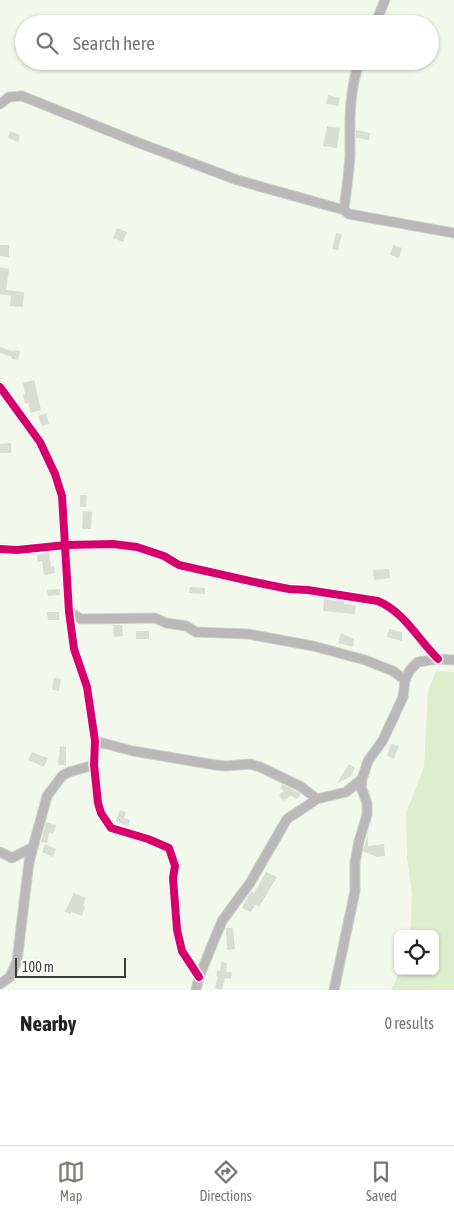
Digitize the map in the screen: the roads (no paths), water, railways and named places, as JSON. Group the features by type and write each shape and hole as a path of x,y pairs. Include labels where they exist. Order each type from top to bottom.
{"street":[{"path":"379,15 385,0"},
{"path":"344,210 350,158 349,110 356,70"},
{"path":"0,104 9,96 22,96 237,180 344,210 349,214 454,232"},
{"path":"0,387 40,442 55,474 62,496 69,612 74,649 87,687 96,741 94,765 98,804 101,814 111,828 169,848 175,866 173,878 177,930 182,950 199,977"},
{"path":"0,549 16,550 66,545 113,544 137,547 164,556 179,564 259,583 378,601 399,613 438,658"},
{"path":"69,612 81,619 155,618 166,623 186,626 196,632 248,634 313,646 365,660 393,671 405,680"},
{"path":"334,990 355,891 356,855 367,815 368,803 362,787 362,779 368,761 383,740 403,697 405,680 410,670 418,662 438,658 454,660"},
{"path":"96,741 133,751 215,765 250,764 300,786 317,799"},
{"path":"0,984 10,977 17,961 26,878 47,796 62,776 69,772 94,765"},
{"path":"196,990 199,977 222,921 250,883 287,819 317,799 346,792 362,779"},
{"path":"0,852 12,858 34,847"}]}
